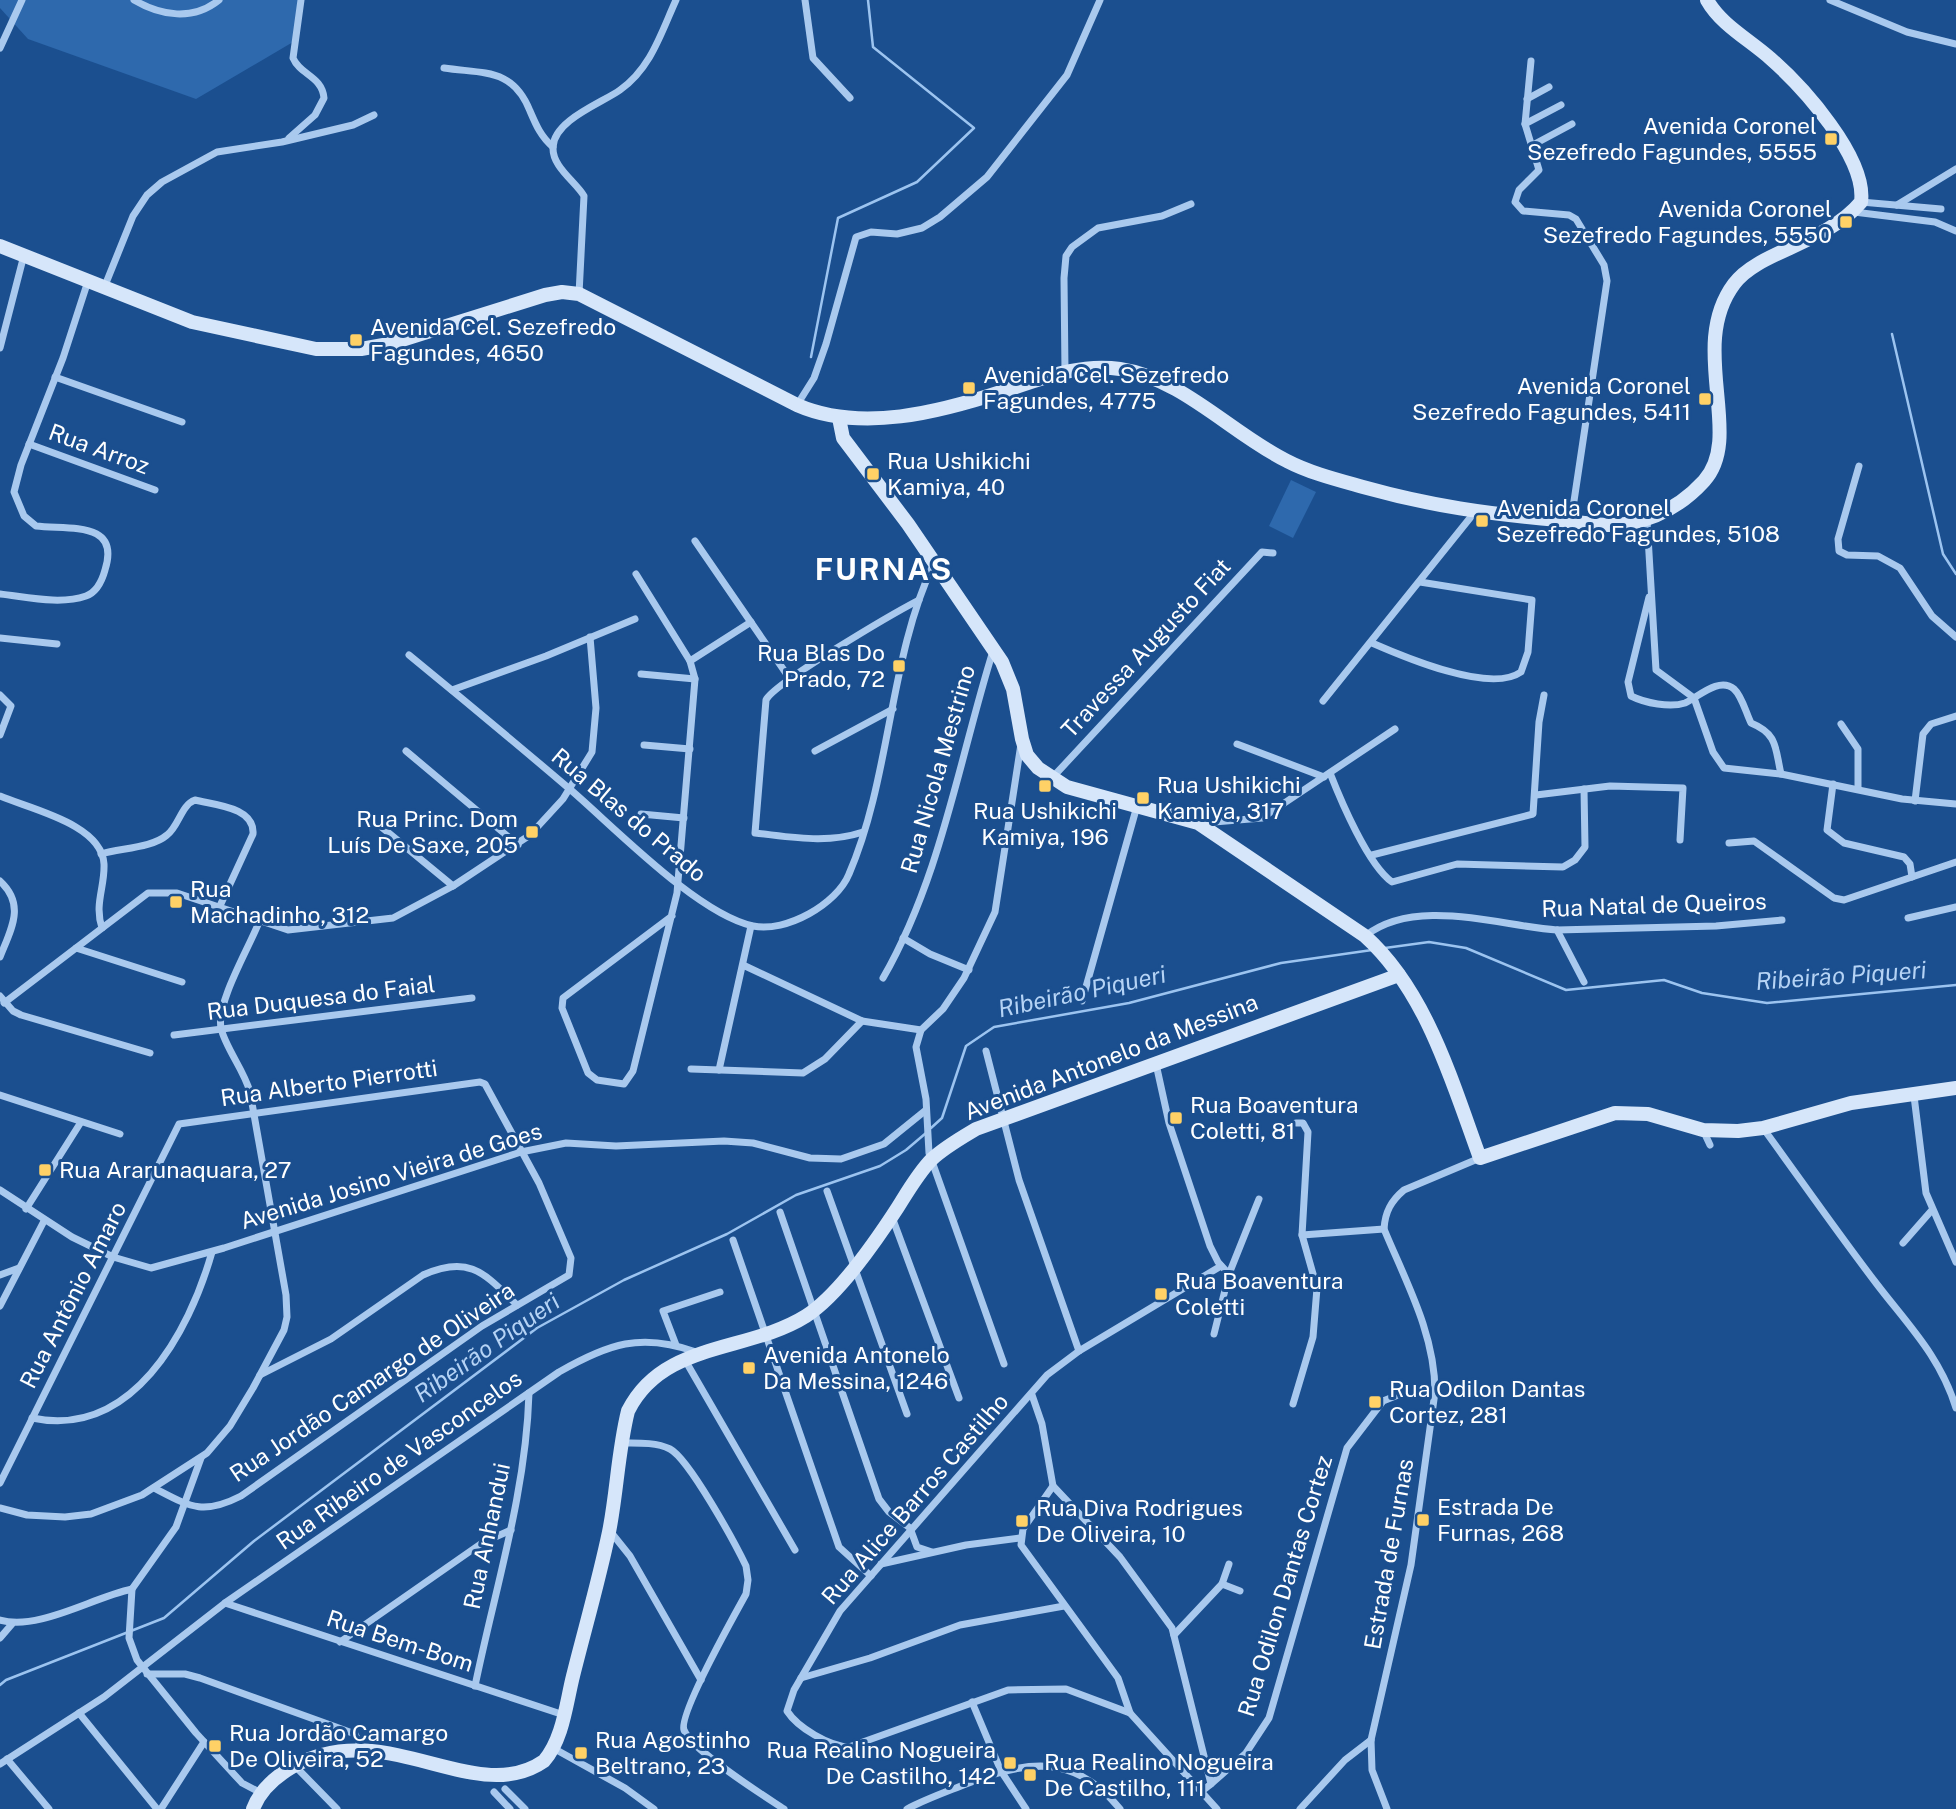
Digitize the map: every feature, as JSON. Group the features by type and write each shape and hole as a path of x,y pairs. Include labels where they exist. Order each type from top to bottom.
{"main road":[{"path":"0,246 192,322 316,349 361,349 389,344 545,295 562,292 579,294 622,314 734,376 811,411 845,419 966,404 1065,372 1115,368 1140,372 1170,387 1290,463 1428,505 1474,513 1628,524 1660,515 1686,500 1708,477 1720,457 1721,439 1713,373 1714,335 1724,301 1735,282 1758,265 1838,225 1857,207 1861,177 1840,137 1773,61 1722,19 1707,0"},
{"path":"811,411 848,444 994,648 1013,688 1027,755 1051,779 1067,788 1198,823 1367,938 1390,959 1426,1021 1480,1158 1615,1113 1648,1114 1703,1129 1763,1128 1852,1103 1956,1088"},
{"path":"845,419 848,444"},
{"name":"Avenida Antonelo da Messina","path":"494,1791 538,1768 553,1748 610,1530 628,1411 635,1397 654,1375 699,1353 794,1322 815,1308 855,1266 931,1160 976,1129 1399,975"},
{"path":"253,1809 261,1793 294,1766 318,1757 363,1754 433,1779"}],"street":[{"path":"0,48 22,0"},
{"path":"134,0 160,11 186,14 205,9 219,0"},
{"path":"282,142 315,115 324,99 318,81 298,66 293,58 301,0"},
{"path":"553,147 557,136 575,117 613,95 637,76 652,53 676,0"},
{"path":"806,0 813,58 850,98"},
{"path":"796,405 814,378 856,237 863,233 897,234 922,228 940,217 986,177 1067,75 1100,0"},
{"path":"1830,0 1907,32 1956,44"},
{"path":"1531,61 1525,124 1539,170 1516,195 1518,207 1524,211 1569,215 1576,219 1604,265 1607,281 1571,521"},
{"path":"444,68 510,81 524,95 542,137 553,147 561,167 584,196 579,294"},
{"path":"1527,99 1549,87"},
{"path":"1525,124 1561,105"},
{"path":"104,288 133,216 147,194 162,182 217,152 282,142 353,125 374,115"},
{"path":"1531,146 1572,124"},
{"path":"1897,206 1956,169"},
{"path":"1065,372 1064,278 1066,256 1072,247 1098,229 1162,216 1191,204"},
{"path":"1857,207 1941,209"},
{"path":"1857,207 1934,222 1956,231"},
{"path":"0,348 2,331 24,255"},
{"path":"0,594 52,599 84,597 97,589 108,560 106,542 96,533 36,526 29,522 21,510 14,490 88,281"},
{"path":"55,377 182,422"},
{"name":"Rua Arroz","path":"29,444 155,490"},
{"path":"1859,466 1838,539 1839,551 1847,555 1878,556 1899,568 1932,616 1956,637"},
{"path":"1323,701 1474,513"},
{"path":"1647,519 1656,670 1693,698 1713,752 1724,768 1781,774 1915,801 1956,804"},
{"path":"695,541 790,679"},
{"name":"Travessa Augusto Fiat","path":"1051,779 1262,552 1273,553"},
{"path":"719,1070 751,926 783,923 825,905 844,884 863,832 919,600 935,562"},
{"path":"636,574 690,661 695,678 690,749 673,916 631,1079 620,1084 597,1080 586,1070 562,1008 563,998 673,916"},
{"path":"1372,643 1469,676 1517,675 1524,668 1528,652 1532,600 1420,582"},
{"path":"1651,590 1628,682 1631,696 1643,703 1683,704 1699,691 1729,686 1736,690 1751,723 1767,729 1772,736 1781,774"},
{"path":"863,832 845,838 816,840 755,833 766,700 790,679 919,600"},
{"path":"452,690 635,619"},
{"path":"690,661 751,621"},
{"path":"150,1053 57,1028 13,1011 2,999 152,892 177,893 288,930 393,918 453,886 518,845 543,823 570,789 592,752 596,708 590,637"},
{"path":"0,638 57,644"},
{"name":"Rua Nicola Mestrino","path":"883,978 903,938 942,837 994,648"},
{"name":"Rua Blas do Prado","path":"409,656 570,789 677,883 708,905 751,926"},
{"path":"641,674 695,678"},
{"path":"0,695 11,706 0,736"},
{"path":"1372,855 1485,824 1529,817 1535,811 1539,722 1544,695"},
{"path":"815,751 893,709"},
{"path":"1915,801 1923,734 1931,724 1956,716"},
{"path":"1842,724 1858,749 1858,789"},
{"path":"1198,823 1251,821 1262,818 1395,729"},
{"path":"1004,1364 931,1160 915,1047 921,1030 943,1009 969,970 988,931 1000,894 1010,802 1022,739"},
{"path":"644,744 690,749"},
{"path":"1237,744 1327,775 1348,817 1392,882 1457,864 1563,867 1575,860 1585,848 1584,789"},
{"path":"406,751 518,845"},
{"path":"1833,785 1826,821 1830,835 1844,843 1904,857 1910,864 1912,877"},
{"path":"1536,795 1610,786 1683,789 1680,840"},
{"path":"0,796 79,828 91,838 104,862 97,911 102,928"},
{"path":"102,855 167,836 189,803 195,800 246,815 252,822 253,834 219,908"},
{"path":"1082,1001 1138,805"},
{"path":"641,814 684,818"},
{"path":"379,825 453,886"},
{"path":"1729,843 1754,841 1834,898 1844,900 1956,862"},
{"path":"0,881 8,889 16,907 16,916 0,957"},
{"path":"1908,918 1956,906"},
{"name":"Rua Natal de Queiros","path":"1367,938 1375,928 1446,915 1557,930 1716,926 1782,920"},
{"path":"0,1508 27,1515 65,1517 112,1507 154,1488 201,1458 230,1426 284,1330 287,1317 286,1294 252,1113 241,1068 221,1030 222,1008 259,922"},
{"path":"1557,930 1584,982"},
{"path":"903,938 930,954 969,970"},
{"path":"76,948 182,982"},
{"path":"743,965 862,1021 921,1030"},
{"name":"Rua Duquesa do Faial","path":"174,1035 472,998"},
{"path":"691,1069 783,1074 807,1072 832,1052 862,1021"},
{"path":"986,1051 1019,1180 1079,1351"},
{"path":"1156,1064 1177,1149 1210,1246 1221,1266 1229,1274"},
{"name":"Rua Alberto Pierrotti","path":"179,1124 471,1083 485,1084 521,1152"},
{"path":"0,1095 120,1134"},
{"path":"1914,1096 1921,1170 1932,1210 1956,1262"},
{"name":"Avenida Josino Vieira de Goes","path":"0,1190 44,1221 113,1257 151,1268 212,1252 521,1152 566,1143 617,1146 724,1140 753,1143 810,1158 841,1159 884,1144 926,1110"},
{"path":"26,1209 81,1122"},
{"path":"1293,1404 1313,1337 1317,1288 1302,1235 1310,1147 1306,1126 1296,1123"},
{"name":"Rua Antônio Amaro","path":"0,1483 179,1124"},
{"path":"1763,1128 1876,1283 1933,1354 1944,1373 1956,1408"},
{"path":"1703,1129 1710,1145"},
{"name":"Rua Jordão Camargo de Oliveira","path":"186,1506 216,1507 255,1488 482,1326 569,1275 572,1269 571,1258 539,1183 521,1152"},
{"path":"1302,1235 1384,1229 1389,1207 1404,1190 1480,1158"},
{"path":"827,1191 906,1414"},
{"path":"1214,1334 1229,1274 1259,1199"},
{"path":"1903,1243 1932,1210"},
{"path":"780,1212 879,1499 889,1512 910,1528 917,1547 933,1552"},
{"path":"891,1217 959,1398"},
{"path":"0,1306 44,1221"},
{"name":"Estrada de Furnas","path":"1384,1229 1429,1338 1434,1355 1435,1392 1411,1565 1371,1740 1372,1770 1387,1809"},
{"path":"733,1240 839,1547 870,1576"},
{"path":"32,1418 46,1421 81,1418 106,1409 137,1389 166,1355 206,1274 212,1252"},
{"path":"260,1376 315,1348 423,1275 440,1267 459,1265 475,1268 517,1305"},
{"path":"1211,1784 1174,1635 1167,1619 1120,1558 1053,1486 1042,1424 1032,1395 1047,1375 1079,1351 1221,1266"},
{"path":"0,1275 19,1267"},
{"path":"676,1345 663,1311 720,1292"},
{"name":"Rua Ribeiro de Vasconcelos","path":"0,1764 145,1671 225,1603 575,1363 610,1346 647,1341 676,1345 699,1353"},
{"path":"684,1359 795,1550"},
{"name":"Rua Odilon Dantas Cortez","path":"1202,1791 1246,1754 1269,1718 1347,1448 1383,1401 1398,1395 1435,1392"},
{"name":"Rua Anhandui","path":"475,1686 512,1530 528,1423 529,1393"},
{"name":"Rua Alice Barros Castilho","path":"1032,1395 910,1528 835,1619 787,1711 808,1730 841,1747 857,1745 1008,1690 1066,1689 1129,1713"},
{"path":"622,1443 666,1447 676,1453 693,1475 746,1566 746,1594 701,1680 687,1710 683,1729 690,1739 715,1761 784,1809"},
{"name":"Rua Jordão Camargo de Oliveira","path":"132,1589 164,1547 186,1506 201,1458"},
{"path":"881,1564 933,1552 1020,1538 1053,1486"},
{"path":"154,1488 186,1506"},
{"path":"340,1642 482,1543 512,1530"},
{"path":"610,1530 630,1556 701,1680"},
{"path":"1020,1538 1027,1558 1118,1678 1129,1713 1217,1809"},
{"path":"1174,1635 1222,1584 1229,1564"},
{"path":"1222,1584 1240,1591"},
{"path":"0,1620 12,1624 33,1623 106,1595 132,1589 129,1638 145,1671 242,1783 261,1793"},
{"name":"Rua Bem-Bom","path":"225,1603 564,1714"},
{"path":"802,1678 870,1658 971,1622 1064,1606"},
{"path":"0,1638 12,1624"},
{"path":"145,1671 200,1678 336,1727 359,1738 363,1754"},
{"path":"972,1702 1001,1771 1026,1809"},
{"path":"79,1713 159,1809 204,1742"},
{"path":"1300,1809 1345,1760 1371,1740"},
{"path":"553,1748 625,1788 654,1809"},
{"path":"7,1759 48,1809"},
{"path":"907,1809 1001,1771 1029,1765 1055,1767 1080,1774 1100,1787 1120,1809"},
{"path":"294,1766 337,1809"},
{"path":"494,1791 510,1809"},
{"path":"494,1791 525,1809"}],"shaded area":[{"path":"0,0 302,0 293,42 196,99 28,39 0,8"},
{"path":"1291,480 1316,492 1293,538 1269,526"}],"waterway":[{"path":"811,357 838,218 917,182 974,128 873,47 868,0"},
{"path":"1892,334 1943,554 1956,574"},
{"name":"Ribeirão Piqueri","path":"1385,948 1429,942 1466,948 1566,990 1664,980 1702,993 1767,1003 1956,985"},
{"name":"Ribeirão Piqueri","path":"931,1128 942,1118 966,1046 994,1027 1129,1003 1281,963 1372,950"},
{"name":"Ribeirão Piqueri","path":"0,1685 6,1680 164,1618 254,1541 537,1328 624,1280 727,1234 796,1195 880,1166 906,1150 926,1133"}],"place":[{"name":"Avenida Coronel Sezefredo Fagundes, 5555","path":"1831,139"},
{"name":"Avenida Coronel Sezefredo Fagundes, 5550","path":"1846,222"},
{"name":"Avenida Cel. Sezefredo Fagundes, 4650","path":"356,340"},
{"name":"Avenida Cel. Sezefredo Fagundes, 4775","path":"969,388"},
{"name":"Avenida Coronel Sezefredo Fagundes, 5411","path":"1705,399"},
{"name":"Rua Ushikichi Kamiya, 40","path":"873,474"},
{"name":"Avenida Coronel Sezefredo Fagundes, 5108","path":"1482,521"},
{"name":"Rua Blas Do Prado, 72","path":"899,666"},
{"name":"Rua Ushikichi Kamiya, 196","path":"1045,786"},
{"name":"Rua Ushikichi Kamiya, 317","path":"1143,798"},
{"name":"Rua Princ. Dom Luís De Saxe, 205","path":"532,832"},
{"name":"Rua Machadinho, 312","path":"176,902"},
{"name":"Rua Boaventura Coletti, 81","path":"1176,1118"},
{"name":"Rua Ararunaquara, 27","path":"45,1170"},
{"name":"Rua Boaventura Coletti","path":"1161,1294"},
{"name":"Avenida Antonelo Da Messina, 1246","path":"749,1368"},
{"name":"Rua Odilon Dantas Cortez, 281","path":"1375,1402"},
{"name":"Estrada De Furnas, 268","path":"1423,1520"},
{"name":"Rua Diva Rodrigues De Oliveira, 10","path":"1022,1521"},
{"name":"Rua Jordão Camargo De Oliveira, 52","path":"215,1746"},
{"name":"Rua Agostinho Beltrano, 23","path":"581,1753"},
{"name":"Rua Realino Nogueira De Castilho, 142","path":"1010,1763"},
{"name":"Rua Realino Nogueira De Castilho, 111","path":"1030,1775"}],"district":[{"name":"FURNAS","path":"884,570"}]}
